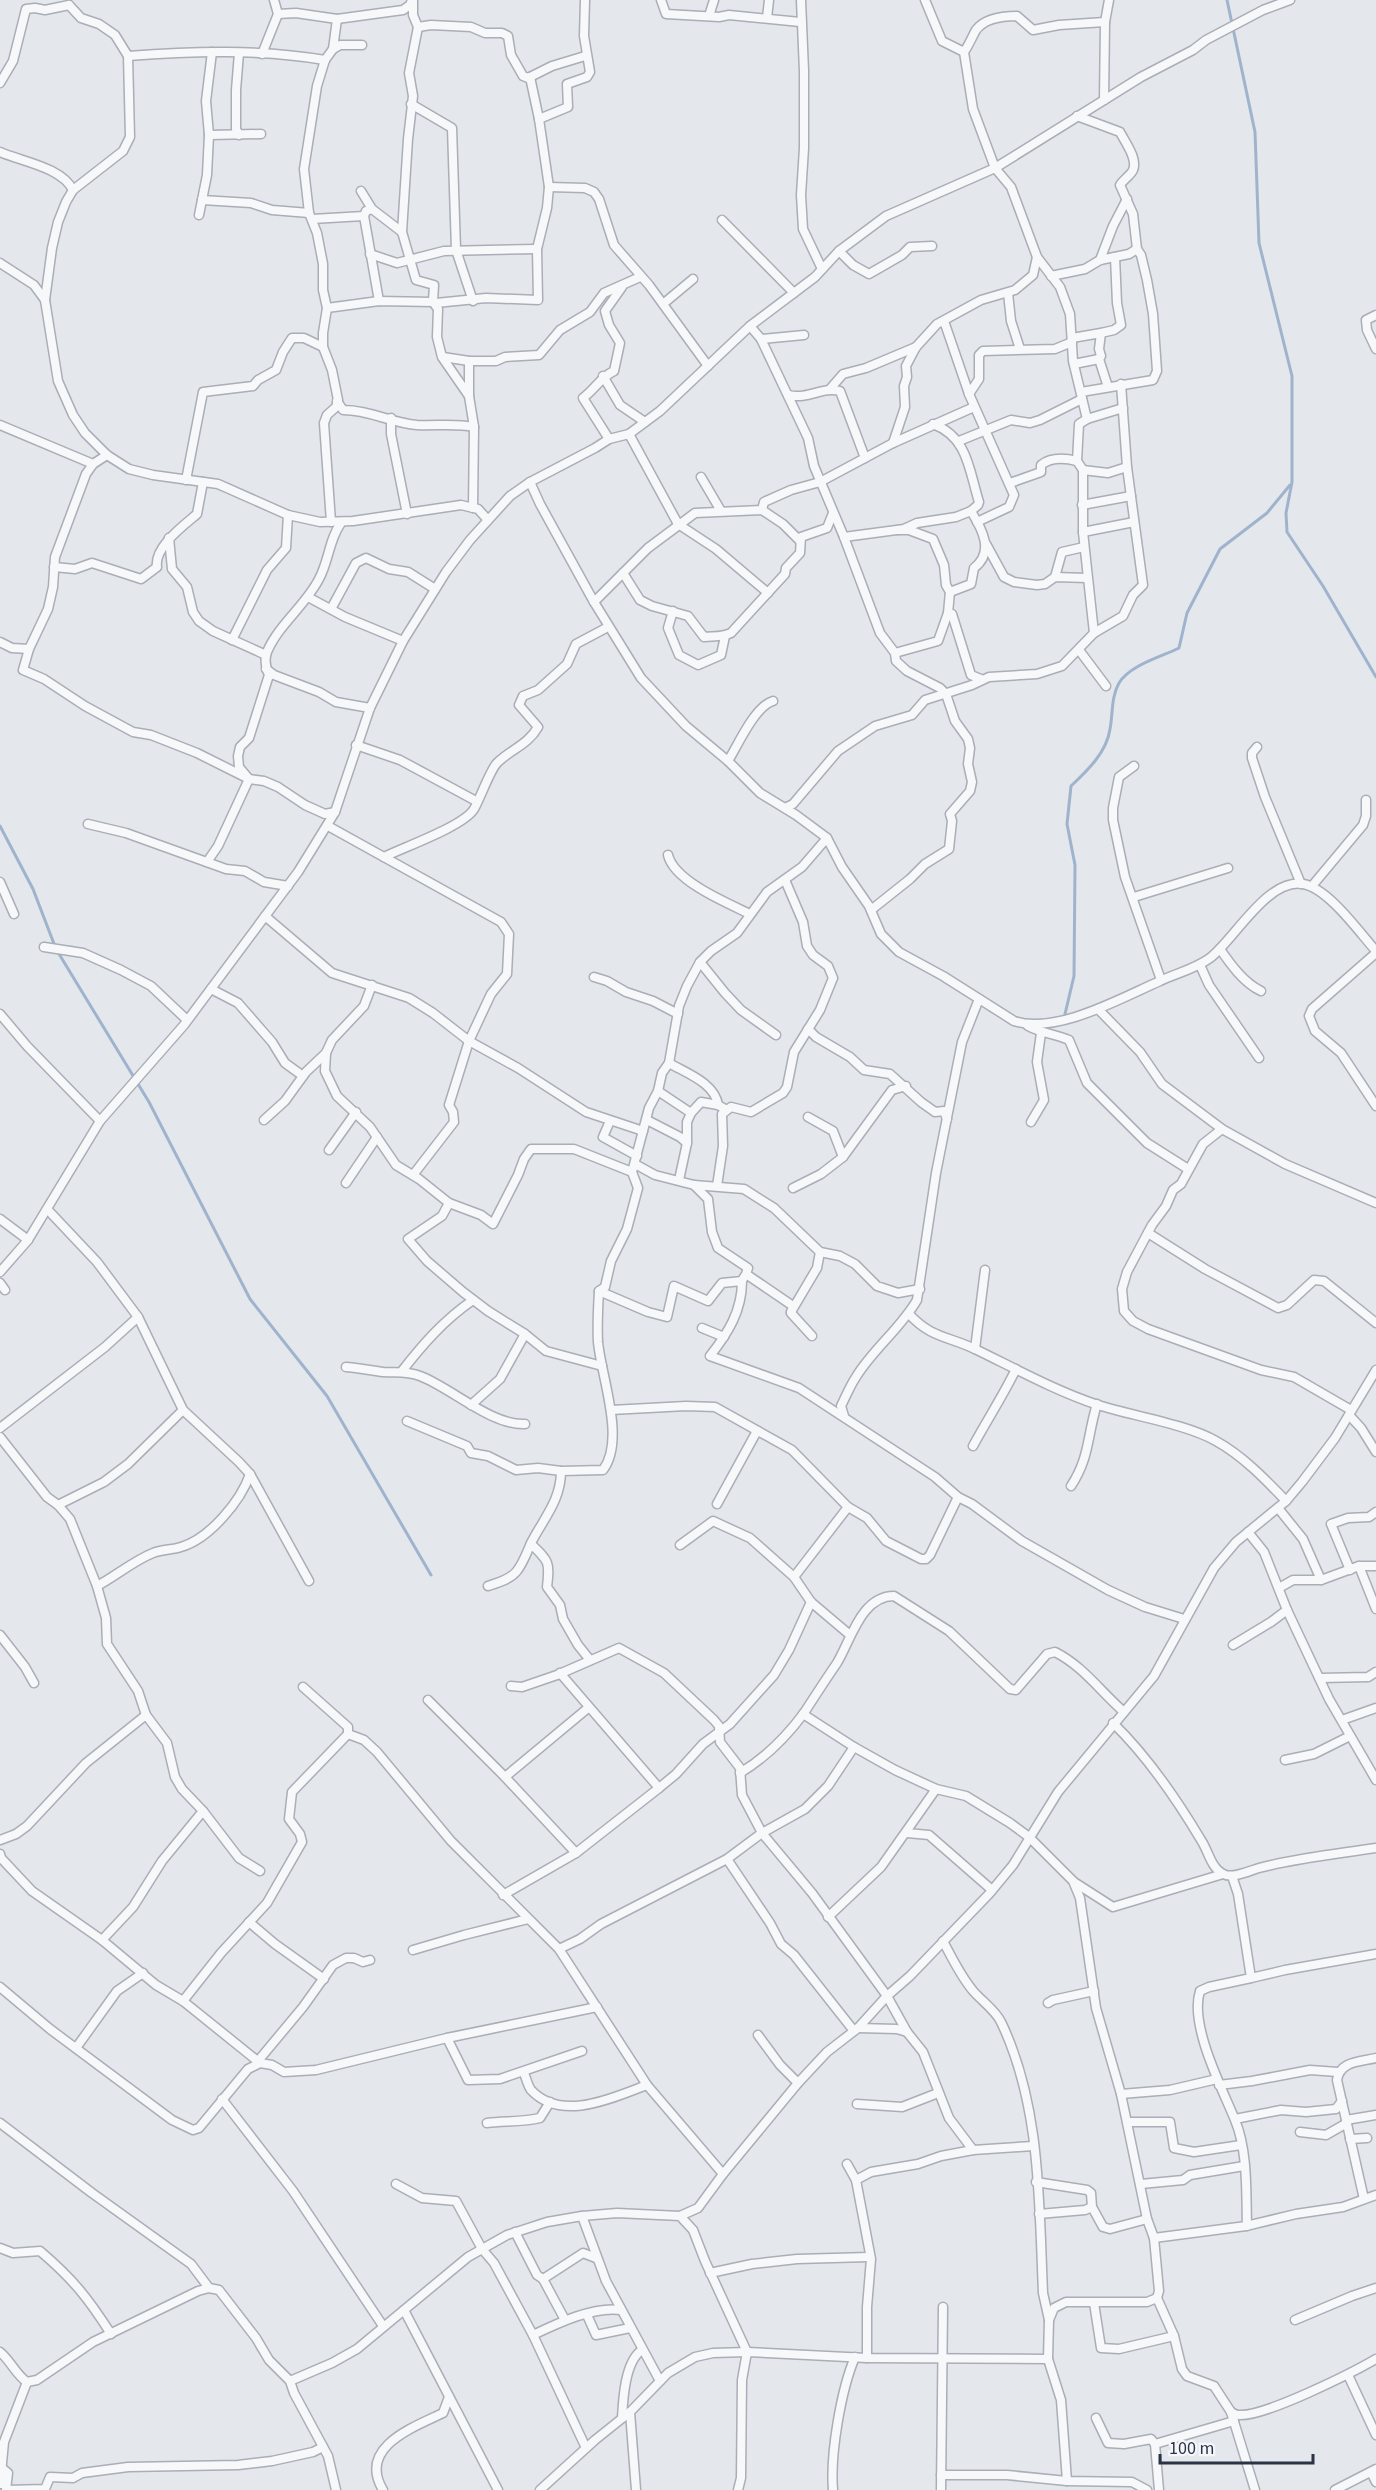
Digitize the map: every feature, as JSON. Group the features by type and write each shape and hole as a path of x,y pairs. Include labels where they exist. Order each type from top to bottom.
{"street":[{"path":"262,54 278,14 274,0"},
{"path":"278,14 296,13 337,19 403,10 413,0"},
{"path":"413,0 413,15 418,27 409,73 413,96 402,232 409,255 408,260 416,280 434,285 434,302 438,309 437,336 442,357 469,396"},
{"path":"539,120 568,107 567,84 587,77 590,72 590,63 585,56 587,45 584,36 583,9 585,0"},
{"path":"662,0 666,14 767,18 800,22"},
{"path":"709,16 714,0"},
{"path":"767,18 769,0"},
{"path":"801,0 800,22 804,71 804,148 801,195 803,229 822,269"},
{"path":"925,0 942,41 964,52"},
{"path":"1104,100 1105,22 1109,0"},
{"path":"0,1272 28,1240 100,1122 211,989 288,886 328,826 335,812 370,708 403,641 435,589 488,520 510,496 530,482 609,439 629,434 708,366 750,326 815,276 839,251 886,216 995,168 1104,100 1245,20 1290,0"},
{"path":"0,83 13,61 13,53 26,9 39,4 54,9 70,3 81,18 99,24 115,35 128,56 130,137 123,151 73,190 58,222 45,300 58,381 85,433 106,455 129,469 153,475 218,484 288,515 341,523 461,505 478,509 488,520"},
{"path":"1087,419 1073,363 1070,315 1060,287 1037,257 1011,187 995,168 973,109 964,52 977,29 998,16 1017,15 1033,30 1059,25 1105,22"},
{"path":"333,49 337,19"},
{"path":"418,27 431,25 471,27 485,33 502,33 508,36 511,55 523,76 530,77 552,66 585,56"},
{"path":"331,522 324,423 336,407 337,401 332,370 323,347 322,333 327,308 323,264 311,216 304,169 314,102 325,60 333,49 340,45 362,45"},
{"path":"128,56 191,51 295,55 325,60"},
{"path":"199,215 207,175 209,135 206,101 212,52"},
{"path":"238,135 236,90 240,53"},
{"path":"327,308 379,301 473,301 486,298 538,300 537,249 547,208 549,187 530,77"},
{"path":"411,104 452,128 456,249 473,301"},
{"path":"959,441 1011,420 1030,423 1040,420 1081,395 1121,384 1156,378 1153,314 1141,255 1137,249 1133,214 1120,185 1133,171 1134,164 1120,132 1077,116"},
{"path":"209,135 261,134"},
{"path":"0,152 55,172 68,180 73,190"},
{"path":"549,187 585,188 594,192 599,199 614,245 663,304 708,366"},
{"path":"361,191 372,209 402,232"},
{"path":"202,200 251,203 272,210 311,216 364,216"},
{"path":"1100,260 1113,226 1127,200"},
{"path":"372,209 366,211 364,216 379,301"},
{"path":"722,220 794,293"},
{"path":"839,251 853,265 869,274 902,255 910,247 932,246"},
{"path":"370,254 397,263 456,249 512,251 537,249"},
{"path":"1033,275 1050,275 1085,269 1100,260 1137,249"},
{"path":"815,276 816,253"},
{"path":"893,443 905,407 906,366 916,347 930,329 981,300 1015,290 1033,275 1037,257"},
{"path":"1055,349 1072,340 1114,330 1121,325 1117,303 1115,257"},
{"path":"0,264 34,285 45,300"},
{"path":"442,357 450,360 496,361 505,357 539,355 560,330 590,312 604,293 640,277"},
{"path":"663,304 693,279"},
{"path":"609,439 583,398 595,390 603,376 614,371 620,344 609,325 605,311 617,292 630,280"},
{"path":"1008,293 1011,321 1020,349"},
{"path":"1376,315 1366,320 1367,330 1376,349"},
{"path":"944,321 969,394 1014,495 1009,507 977,522"},
{"path":"750,326 761,339 808,438 814,466 844,537 880,633 895,653 896,661 907,671 940,688 946,694 950,709 968,739 970,748 968,764 972,782 970,791 950,814 952,821 949,849 925,864 871,910"},
{"path":"1101,333 1099,359 1108,387"},
{"path":"761,339 804,335"},
{"path":"186,480 203,392 253,386 258,380 276,370 292,338 304,339 323,347"},
{"path":"788,395 807,397 830,389 843,374 866,368 916,347"},
{"path":"969,394 979,379 979,355 983,351 1055,349 1060,350 1073,363 1099,359"},
{"path":"469,361 469,396 474,428 473,508"},
{"path":"603,376 620,405 645,422"},
{"path":"784,808 793,804 838,751 874,726 912,715 925,700 972,685 981,679 999,675 1036,674 1062,666 1094,633 1123,616 1133,595 1143,585 1127,467 1121,384"},
{"path":"830,389 840,391 865,458"},
{"path":"337,401 343,410 365,410 381,417 415,425 459,424 474,428"},
{"path":"762,510 764,502 791,490 820,482 893,443 974,406"},
{"path":"1094,633 1095,622 1084,547 1083,470 1077,461 1079,424 1087,419 1123,408"},
{"path":"391,418 391,434 407,514"},
{"path":"898,530 924,521 956,517 971,511 979,502 959,441 948,430 933,424"},
{"path":"0,425 93,464"},
{"path":"629,434 678,524 716,549 768,593"},
{"path":"106,455 93,464 86,474 55,557 48,609 29,649 23,670 44,679 85,706 133,732 151,735 197,753 249,779 271,784 305,806 325,814 335,812"},
{"path":"1010,483 1041,472 1041,465 1048,459 1067,458 1077,461"},
{"path":"1083,470 1108,473 1127,467"},
{"path":"701,477 722,511"},
{"path":"54,567 75,568 92,563 141,579 157,567 156,561 169,537 197,514 203,482"},
{"path":"530,482 608,627 641,678 686,726 728,761 760,793 827,838 842,867 871,910 881,934 899,952 1014,1021 1041,1033 1069,1040 1087,1083 1147,1143 1188,1169"},
{"path":"1082,505 1131,496"},
{"path":"594,602 648,548 695,513 762,510 783,524 800,541"},
{"path":"971,511 1004,577 1014,582 1037,585 1045,584 1055,577 1087,578"},
{"path":"622,573 640,600 652,606 688,616 704,636 716,634 725,636 731,633 768,593 800,553 801,537 827,528 833,513"},
{"path":"232,640 267,570 286,548 288,515"},
{"path":"1083,532 1134,522"},
{"path":"249,779 239,767 238,756 240,747 249,738 269,675 266,669 266,655 279,632 319,580 334,532 341,523"},
{"path":"844,537 909,530 933,539 944,565 946,585 950,592 948,613 938,641 895,653"},
{"path":"169,537 172,569 187,587 193,612 199,621 232,640 266,655"},
{"path":"950,592 970,584 974,568 981,562 986,544"},
{"path":"1055,577 1062,552 1084,547"},
{"path":"331,609 356,563 366,558 389,569 408,572 435,589"},
{"path":"308,597 345,617 403,641"},
{"path":"673,611 668,628 679,655 698,665 722,655 725,636"},
{"path":"948,613 952,614 971,675 981,679"},
{"path":"384,857 423,838 440,834 474,810 476,801 495,765 516,747 527,742 538,727 519,705 523,696 538,690 567,664 576,644 608,627"},
{"path":"0,642 12,648 29,649"},
{"path":"1079,650 1106,686"},
{"path":"266,669 274,675 319,692 336,702 370,708"},
{"path":"728,761 759,711 766,703 773,701"},
{"path":"357,745 400,760 476,801"},
{"path":"1257,747 1252,753 1252,758 1300,884"},
{"path":"1134,766 1119,777 1113,808 1125,877 1134,897 1161,980"},
{"path":"207,862 218,846 249,779"},
{"path":"1312,886 1364,825 1366,800"},
{"path":"88,824 126,833 226,869 246,871 264,882 288,886"},
{"path":"328,826 501,922 509,934 507,974 491,994 469,1041 449,1105 453,1112 454,1122 413,1175"},
{"path":"598,1291 605,1287 610,1261 627,1229 638,1188 635,1164 643,1131 662,1074 669,1063 678,1014 687,986 700,962 711,951 738,933 767,892 802,867 827,838"},
{"path":"668,855 672,867 690,882 750,914"},
{"path":"1134,897 1228,868"},
{"path":"679,1180 687,1143 687,1122 691,1113 700,1102 722,1107 736,1107 752,1112 783,1093 791,1073 794,1052 820,1010 832,978 828,966 813,956 807,946 803,922 786,880"},
{"path":"0,882 14,914"},
{"path":"1026,1025 1047,1024 1098,1009 1200,965 1220,949 1261,903 1288,886 1300,884 1312,886 1329,899 1376,952 1312,1010 1309,1016 1315,1031 1341,1053 1376,1106"},
{"path":"265,916 332,973 409,998 469,1041 510,1063 586,1112 643,1131"},
{"path":"44,947 83,953 121,970 151,986 187,1020"},
{"path":"1220,949 1231,965 1252,987 1262,991"},
{"path":"700,962 741,1010 776,1035"},
{"path":"1200,965 1209,985 1259,1058"},
{"path":"594,977 607,981 626,992 653,1001 678,1014"},
{"path":"264,1120 285,1101 303,1076 326,1053 332,1040 364,1006 372,986"},
{"path":"211,989 238,1003 272,1042 285,1063 303,1076"},
{"path":"844,1416 840,1406 856,1376 891,1332 909,1314 920,1290 926,1236 962,1042 979,999"},
{"path":"1098,1009 1140,1052 1162,1084 1222,1129 1285,1164 1376,1203"},
{"path":"0,1014 27,1046 100,1122"},
{"path":"808,1029 816,1037 850,1057 864,1070 890,1074 935,1112 944,1111 947,1119"},
{"path":"1030,1122 1044,1100 1037,1062 1041,1033"},
{"path":"326,1053 326,1071 337,1096 356,1112 396,1165 449,1203 481,1215 494,1224 524,1159 531,1149 574,1149 635,1164"},
{"path":"669,1063 706,1085 717,1097 722,1107 723,1146 717,1186"},
{"path":"793,1188 821,1174 843,1157 892,1090 906,1086"},
{"path":"658,1091 691,1113"},
{"path":"329,1150 356,1112"},
{"path":"808,1117 833,1131 843,1157"},
{"path":"646,1120 680,1137 687,1143"},
{"path":"610,1121 603,1137 635,1164 655,1175 694,1185 744,1189 774,1208 820,1252 840,1256 855,1264 877,1286 898,1293 920,1290"},
{"path":"1222,1129 1203,1144 1148,1233 1127,1272 1122,1289 1124,1311 1133,1321 1240,1363 1294,1377 1350,1412 1376,1452"},
{"path":"345,1183 377,1137"},
{"path":"694,1185 708,1199 712,1232 718,1248 748,1268 744,1278 741,1302 724,1337 710,1356 799,1388 935,1477 958,1497 972,1504 1022,1542 1108,1590 1145,1607 1184,1619"},
{"path":"449,1203 442,1216 408,1239 427,1261 473,1300 525,1334 546,1351 602,1366"},
{"path":"47,1209 97,1262 138,1317 183,1410 250,1474 309,1581"},
{"path":"0,1219 28,1240"},
{"path":"1148,1233 1205,1269 1278,1308 1287,1305 1314,1280 1324,1281 1376,1323"},
{"path":"791,1312 817,1268 820,1252"},
{"path":"975,1349 985,1270"},
{"path":"598,1291 648,1312 667,1317 674,1286 708,1301 722,1283 744,1278 777,1297 787,1300 793,1306 791,1312"},
{"path":"407,1421 467,1446 471,1453 488,1456 510,1468 561,1471 603,1470 612,1451 611,1410 598,1342 598,1291"},
{"path":"402,1371 429,1338 457,1311 473,1300"},
{"path":"791,1312 812,1336"},
{"path":"909,1314 921,1327 933,1335 975,1349 1097,1404 1194,1431 1216,1441 1253,1468 1286,1501"},
{"path":"0,1428 105,1347 138,1317"},
{"path":"702,1328 724,1337"},
{"path":"471,1405 500,1379 525,1334"},
{"path":"345,1367 386,1372 402,1371 421,1377 471,1405 506,1420 525,1424"},
{"path":"973,1446 989,1416 1000,1403 1016,1369"},
{"path":"290,2381 332,2363 357,2349 477,2250 515,2232 547,2222 582,2216 617,2213 680,2216 698,2208 798,2083 827,2052 856,2030 992,1890 1013,1865 1058,1792 1154,1676 1180,1633 1184,1619 1214,1568 1248,1532 1286,1501 1315,1466 1376,1370"},
{"path":"1071,1486 1086,1458 1091,1423 1097,1404"},
{"path":"611,1410 686,1406 715,1407 798,1455 848,1506 867,1518 886,1541 921,1559 926,1559 958,1497"},
{"path":"58,1505 104,1482 128,1464 183,1410"},
{"path":"717,1504 757,1431"},
{"path":"0,1437 47,1497 58,1505 70,1519 97,1586 106,1618 107,1644 138,1691 146,1715 167,1743 176,1777 182,1789 203,1811 239,1858 260,1871"},
{"path":"488,1586 509,1578 518,1571 561,1487 561,1471"},
{"path":"97,1586 155,1552 181,1547 196,1540 235,1503 250,1474"},
{"path":"794,1577 848,1506"},
{"path":"1278,1508 1303,1539 1321,1580"},
{"path":"1350,1570 1331,1524 1348,1518 1369,1517 1376,1512"},
{"path":"680,1545 712,1521 750,1538 794,1577 811,1602 850,1635"},
{"path":"1248,1532 1264,1552 1287,1610 1320,1678 1341,1720 1376,1780"},
{"path":"531,1544 544,1556 549,1567 547,1587 560,1605 564,1619 578,1645 590,1660"},
{"path":"1279,1588 1293,1580 1321,1580 1359,1566 1376,1566"},
{"path":"1359,1566 1376,1609"},
{"path":"740,1773 757,1762 782,1739 803,1714 838,1661 850,1635 863,1615 877,1600 886,1596 894,1596 949,1631 1010,1689 1016,1690 1047,1654 1055,1652 1067,1658 1088,1675 1124,1712"},
{"path":"504,1895 576,1853 676,1774 703,1744 730,1724 774,1675 789,1650 811,1602"},
{"path":"1233,1645 1287,1610"},
{"path":"0,1635 25,1667 34,1683"},
{"path":"511,1686 522,1687 619,1648 664,1673 714,1720 719,1726 720,1742 730,1753 740,1773 742,1795 762,1833 887,1996 907,2032 923,2052 938,2093 956,2129 973,2150"},
{"path":"1320,1678 1368,1677 1376,1672"},
{"path":"560,1673 659,1788"},
{"path":"183,2001 221,1953 267,1903 302,1842 300,1834 289,1819 292,1792 348,1734 348,1727 303,1687"},
{"path":"428,1700 506,1777 576,1853"},
{"path":"506,1777 588,1708"},
{"path":"1341,1720 1376,1708"},
{"path":"803,1714 854,1747 936,1789 966,1796 1029,1837 1072,1881 1113,1907 1228,1875 1289,1861 1376,1848"},
{"path":"0,1840 16,1834 27,1826 86,1763 146,1715"},
{"path":"1113,1723 1136,1745 1202,1840 1214,1864 1228,1875 1238,1894 1251,1978"},
{"path":"348,1734 364,1740 377,1752 451,1841 559,1949 647,2085 723,2174"},
{"path":"1285,1760 1314,1754 1350,1736"},
{"path":"559,1949 580,1939 601,1924 727,1859 762,1833 816,1800 854,1747"},
{"path":"828,1917 881,1867 936,1789"},
{"path":"102,1940 133,1907 162,1861 203,1811"},
{"path":"907,1833 929,1835 992,1890"},
{"path":"0,1854 1,1858 32,1891 102,1940 156,1985 183,2001 259,2062 272,2065 284,2072 316,2070 447,2038 597,2007"},
{"path":"727,1859 770,1923 781,1944 794,1955 856,2030"},
{"path":"1072,1881 1080,1898 1096,2008 1121,2094 1147,2219 1154,2238 1159,2291 1157,2298 1174,2336 1182,2370 1187,2376 1214,2386 1232,2416 1255,2490"},
{"path":"413,1950 528,1919"},
{"path":"249,1922 324,1979"},
{"path":"943,1941 955,1965 972,1990 1000,2019 1017,2062 1032,2122 1043,2293 1049,2320 1048,2360 1061,2400 1067,2481"},
{"path":"1247,2226 1241,2145 1235,2119 1218,2082 1201,2029 1198,1998 1200,1991 1285,1970 1376,1954"},
{"path":"0,1987 76,2048 188,2130 199,2128 248,2069 259,2062 333,1965 345,1958 354,1958 363,1962 370,1960"},
{"path":"76,2048 117,1991 143,1974"},
{"path":"1048,2004 1053,2000 1094,1990"},
{"path":"856,2030 907,2032"},
{"path":"758,2035 780,2065 798,2083"},
{"path":"447,2038 468,2080 500,2079 524,2073 582,2052"},
{"path":"1364,2199 1337,2080 1338,2072 1343,2065 1376,2058"},
{"path":"1121,2094 1170,2090 1218,2082 1252,2081 1310,2070 1338,2072"},
{"path":"524,2073 531,2090 550,2102 577,2107 596,2104 647,2085"},
{"path":"857,2104 902,2107 938,2093"},
{"path":"222,2099 292,2191 383,2326"},
{"path":"1235,2119 1281,2110 1306,2112 1336,2109 1342,2101"},
{"path":"488,2123 540,2118 550,2102"},
{"path":"1300,2132 1326,2135 1346,2122 1376,2115"},
{"path":"1127,2122 1170,2122 1174,2148 1194,2152 1241,2145"},
{"path":"0,2124 191,2264 209,2288"},
{"path":"1350,2139 1367,2138"},
{"path":"856,2180 871,2172 973,2150 1034,2146"},
{"path":"847,2164 856,2180 871,2269 867,2307 867,2358"},
{"path":"1141,2184 1183,2180 1190,2175 1244,2166"},
{"path":"1036,2182 1087,2190 1091,2193 1092,2207 1103,2227 1110,2229 1147,2219"},
{"path":"396,2184 422,2198 456,2201 482,2249 494,2263 534,2334 586,2448"},
{"path":"1154,2238 1247,2226 1342,2207 1376,2195"},
{"path":"1039,2214 1084,2210 1092,2207"},
{"path":"582,2216 596,2258 630,2328 660,2381"},
{"path":"680,2216 693,2230 710,2273 747,2352 742,2380 741,2478 738,2490"},
{"path":"515,2232 537,2276 543,2279 565,2320"},
{"path":"0,2248 13,2253 40,2251 67,2274 88,2298 111,2334"},
{"path":"543,2279 582,2253 596,2258"},
{"path":"710,2273 752,2264 797,2259 869,2257"},
{"path":"0,2352 11,2362 22,2379 27,2382 37,2380 93,2342 198,2291 209,2288 219,2290 256,2338 269,2360 290,2381 294,2393 328,2456 336,2490"},
{"path":"1295,2320 1376,2288"},
{"path":"1049,2320 1054,2307 1066,2302 1147,2302 1157,2298"},
{"path":"1094,2303 1101,2348 1119,2349 1174,2336"},
{"path":"941,2490 943,2307"},
{"path":"534,2334 565,2320 607,2308 621,2310"},
{"path":"404,2310 498,2490"},
{"path":"587,2315 596,2335 630,2328"},
{"path":"636,2490 623,2391 634,2355 642,2350"},
{"path":"540,2490 626,2415 668,2373 695,2357 713,2353 747,2352 867,2358 1048,2360"},
{"path":"833,2490 836,2430 849,2371 855,2357"},
{"path":"1155,2444 1232,2416 1272,2408 1348,2375 1376,2359"},
{"path":"1348,2375 1376,2435"},
{"path":"0,2484 4,2442 27,2382"},
{"path":"383,2490 377,2470 379,2457 386,2444 443,2413 449,2397"},
{"path":"1096,2418 1108,2443 1124,2444 1151,2439 1155,2444 1159,2490"},
{"path":"2,2468 8,2473 6,2490 45,2489 50,2477 73,2478 82,2473 128,2467 238,2465 272,2461 313,2452 323,2447"},
{"path":"1335,2490 1373,2470 1376,2482"},
{"path":"941,2475 1007,2475 1094,2486 1132,2482 1147,2490"}],"waterway":[{"path":"1227,0 1255,132 1259,243 1292,376 1292,482 1286,513 1287,532 1323,586 1376,677"},
{"path":"1065,1014 1074,976 1075,865 1067,824 1071,786 1090,767 1105,746 1119,683 1138,666 1179,648 1187,613 1220,549 1267,513 1290,485"},
{"path":"0,826 33,889 56,949 149,1102 250,1299 327,1396 431,1575"}]}
